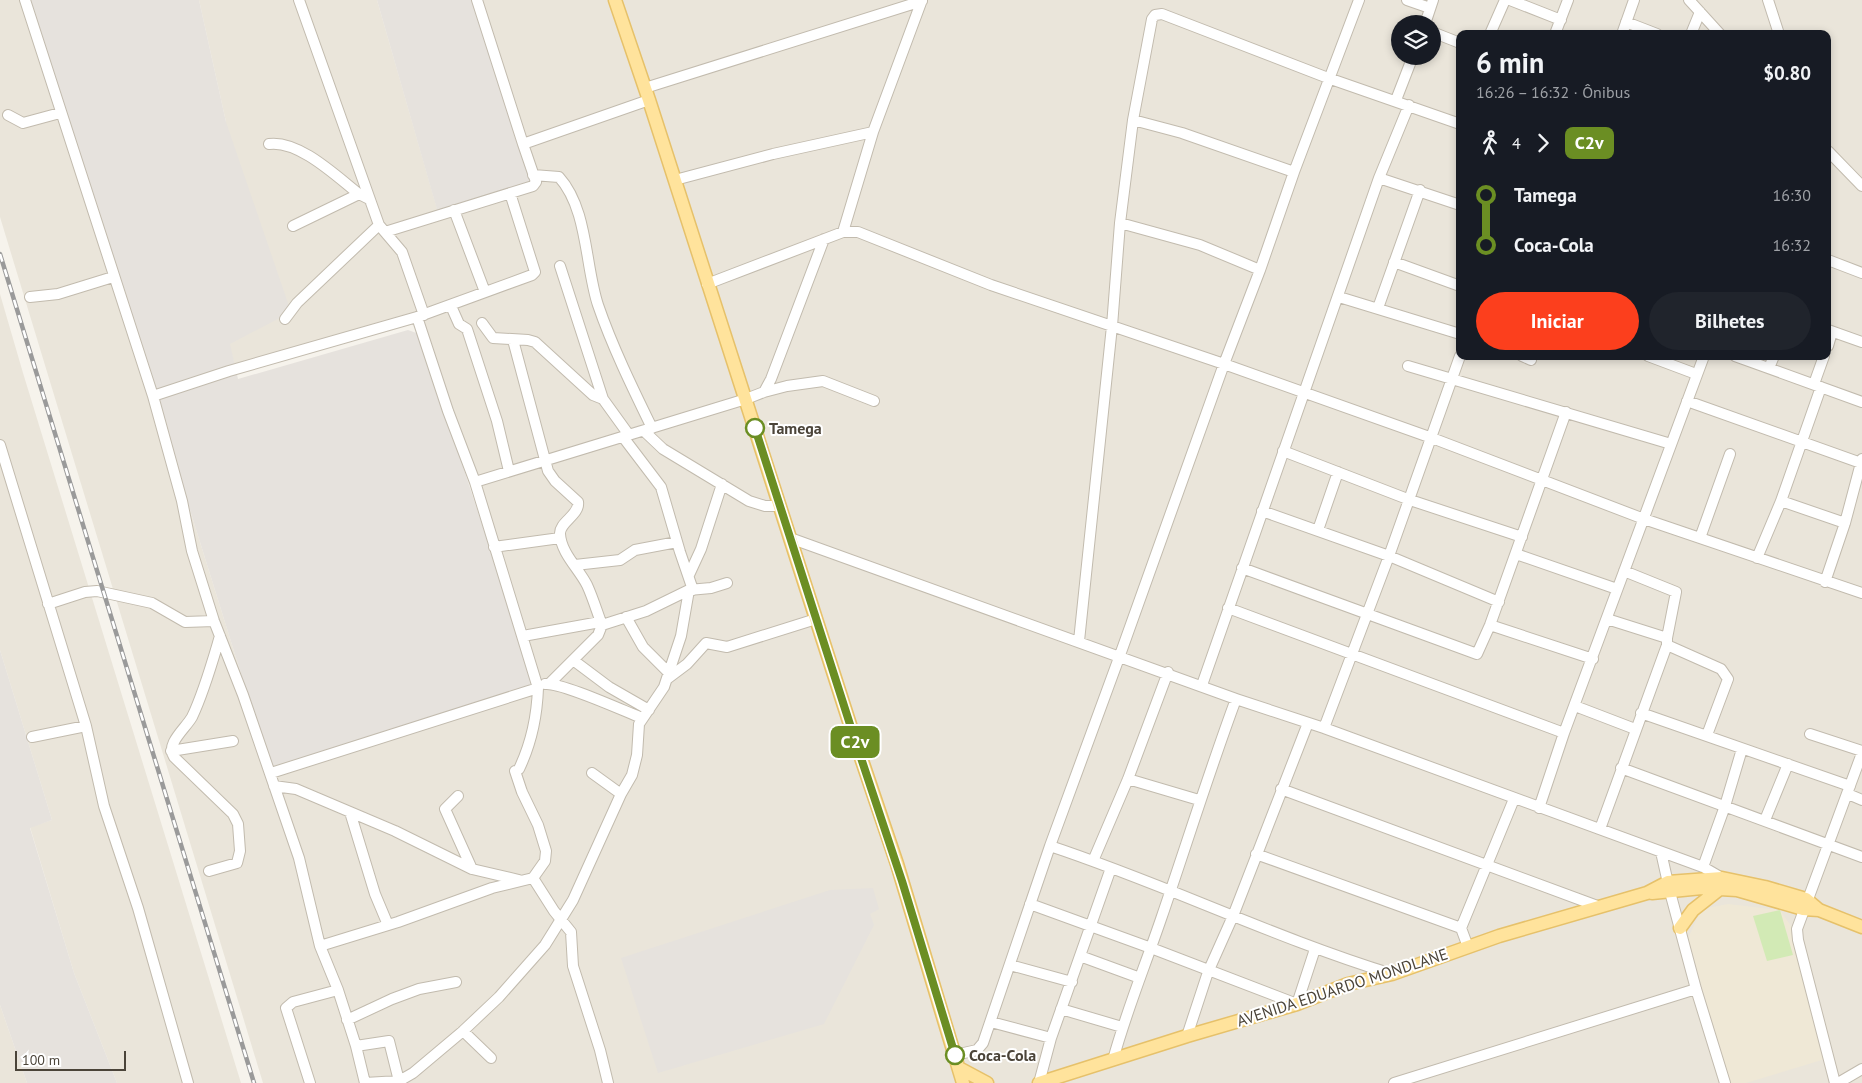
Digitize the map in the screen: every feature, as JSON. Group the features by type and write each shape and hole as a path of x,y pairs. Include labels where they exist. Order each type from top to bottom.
{"main road":[{"path":"615,0 900,873 963,1083"},
{"path":"1680,928 1693,910 1722,883"},
{"name":"AVENIDA EDUARDO MONDLANE","path":"1039,1083 1187,1036 1297,1004 1348,984 1392,974 1468,947 1669,887 1722,883 1756,894 1805,904 1862,927"},
{"path":"955,1083 958,1063"},
{"path":"958,1063 987,1083"}],"street":[{"path":"25,0 153,396 182,501 192,551 214,621 299,858 320,946 338,990 356,1046 365,1083 399,1081 413,1073 463,1031 529,965 561,920 592,862 635,765 638,733 646,714 658,699 668,676 681,636 691,590 689,575 661,487 603,399 560,266"},
{"path":"299,0 369,199 382,228 402,252 448,412 475,482 538,686 537,707 532,732 526,753 517,770 546,851 545,861 529,880 492,888 388,925 320,946"},
{"path":"285,319 297,303 382,228 454,210 535,184 477,0"},
{"path":"523,144 647,94 922,0"},
{"path":"843,232 873,132 922,0"},
{"path":"958,1063 977,1050 983,1042 991,1022 1050,846 1328,78 1359,0"},
{"path":"1407,0 1432,4"},
{"path":"1492,30 1504,0"},
{"path":"1510,0 1561,20"},
{"path":"1559,30 1568,0"},
{"path":"1623,30 1634,0"},
{"path":"1689,0 1716,30"},
{"path":"1768,0 1778,30"},
{"path":"1693,30 1700,12"},
{"path":"1079,641 1112,326 1120,223 1133,120 1152,19 1155,15 1162,14 1328,78 1396,100 1456,123"},
{"path":"1626,22 1647,30"},
{"path":"1441,36 1456,41"},
{"path":"1396,100 1410,65"},
{"path":"1202,685 1379,178 1409,105"},
{"path":"8,115 23,123 60,113"},
{"path":"1133,120 1182,133 1294,172"},
{"path":"675,180 773,154 873,132"},
{"path":"269,144 280,142 300,151 359,194 369,199"},
{"path":"1831,157 1862,186"},
{"path":"533,175 559,177 578,212 587,250 590,275 599,306 648,429 663,449 722,484 757,504 780,506"},
{"path":"1379,178 1456,203"},
{"path":"1378,308 1420,190"},
{"path":"153,396 229,371 421,316 532,275 535,272 510,193"},
{"path":"293,226 359,194"},
{"path":"454,210 485,292"},
{"path":"1120,223 1200,245 1260,270"},
{"path":"707,284 843,232 858,232 991,285 1224,364 1432,438 1644,519 1862,593"},
{"path":"764,392 824,239"},
{"path":"1831,261 1862,273"},
{"path":"1394,262 1456,285"},
{"path":"30,298 58,294 113,277"},
{"path":"1339,297 1456,333"},
{"path":"451,306 459,324 467,329 496,421 509,472"},
{"path":"482,323 493,338 535,342 594,395 603,399"},
{"path":"1831,331 1862,342"},
{"path":"270,773 550,683 599,633 601,624 586,585 566,553 560,538 560,530 578,506 574,497 555,481 545,461 512,340"},
{"path":"1324,728 1410,500 1459,360"},
{"path":"1659,360 1696,374"},
{"path":"1539,808 1564,733 1702,360"},
{"path":"1746,360 1862,402"},
{"path":"1769,368 1772,360"},
{"path":"1757,558 1781,501 1818,386 1823,360"},
{"path":"1408,366 1671,444"},
{"path":"475,482 764,392 823,381 874,401"},
{"path":"1687,401 1800,442 1861,461 1845,523 1825,582"},
{"path":"1242,568 1472,654 1480,651 1543,481 1566,412"},
{"path":"0,445 86,726 104,806 138,908 188,1083"},
{"path":"1283,451 1410,500 1522,537"},
{"path":"1700,538 1730,454"},
{"path":"1318,530 1338,472"},
{"path":"689,575 701,549 722,484"},
{"path":"1781,501 1845,523"},
{"path":"1262,511 1389,556 1499,602"},
{"path":"494,547 560,538"},
{"path":"790,538 1168,672 1236,699 1324,728 1600,829 1702,867 1722,883"},
{"path":"575,565 620,560 635,550 677,542"},
{"path":"1516,554 1617,589"},
{"path":"1600,829 1667,642 1676,592 1624,571"},
{"path":"523,636 601,624 646,611 691,590 711,588 727,583"},
{"path":"48,604 85,592 98,591 152,603 185,622 214,621"},
{"path":"1228,608 1564,733"},
{"path":"626,617 643,647 668,676"},
{"path":"668,676 687,664 706,643 727,647 816,619"},
{"path":"1607,619 1667,642 1726,673 1728,679 1707,735"},
{"path":"1490,625 1593,659"},
{"path":"209,871 237,863 240,851 238,824 228,806 206,789 174,757 171,751 173,744 192,717 220,636"},
{"path":"573,660 646,714"},
{"path":"1093,861 1128,779 1168,672"},
{"path":"550,683 646,714"},
{"path":"1113,1060 1122,1027 1170,892 1199,800 1236,699"},
{"path":"1574,706 1636,729"},
{"path":"1641,713 1788,764 1850,790 1862,800"},
{"path":"1187,1036 1208,972 1233,916 1308,723"},
{"path":"32,737 86,726"},
{"path":"1810,734 1862,752 1850,790 1797,928 1798,940 1836,1083 1862,1069"},
{"path":"171,751 233,741"},
{"path":"1702,867 1725,806 1742,748"},
{"path":"1765,820 1788,764"},
{"path":"1621,768 1862,857"},
{"path":"592,774 621,794"},
{"path":"1128,779 1199,800"},
{"path":"274,786 296,789 395,831 472,870 529,880 570,932 575,973 600,1050 608,1083"},
{"path":"1281,789 1600,907"},
{"path":"458,796 445,809 472,870"},
{"path":"1468,947 1461,928 1514,799"},
{"path":"350,812 388,925"},
{"path":"1050,846 1093,861 1315,949 1392,974"},
{"path":"1661,852 1696,989 1725,1083"},
{"path":"1256,854 1461,928"},
{"path":"1039,1083 1051,1038 1111,868"},
{"path":"1030,904 1297,1004 1315,949"},
{"path":"1080,956 1140,978"},
{"path":"1010,965 1072,982"},
{"path":"347,1020 419,989 456,982"},
{"path":"1394,1083 1696,989"},
{"path":"310,1083 286,1008 293,1002 338,990"},
{"path":"1061,1009 1122,1027"},
{"path":"991,1022 1051,1038"},
{"path":"463,1031 491,1058"},
{"path":"356,1046 390,1042 399,1081"}],"shaded area":[{"path":"0,0 31,0 272,773 542,689 421,318 236,370 229,344 226,122 199,0 377,0 440,219 472,0 1862,0 1862,1083 263,1083 0,217"},
{"path":"31,0 199,0 226,122 291,312 230,344 238,379 408,330 419,334 537,690 272,773"},
{"path":"377,0 472,0 535,187 440,220"},
{"path":"0,294 241,1083 117,1083 74,973 30,827 52,820 0,650"},
{"path":"0,650 52,820 30,828 74,973 117,1083 27,1083 0,1005"},
{"path":"873,888 879,909 870,914 874,925 824,1024 658,1073 621,958 830,890"},
{"path":"1728,904 1780,910 1793,929 1825,1059 1746,1083 1729,1083 1688,938 1702,909"},
{"path":"0,1005 27,1083 0,1083"}],"green space":[{"path":"1780,910 1793,955 1767,961 1753,916"}],"railway":[{"path":"0,254 254,1083"}],"bus line":[{"name":"C2v","path":"755,428 934,981 955,1055"}],"place":[{"name":"Tamega","path":"755,428"},
{"name":"Coca-Cola","path":"955,1055"}]}
